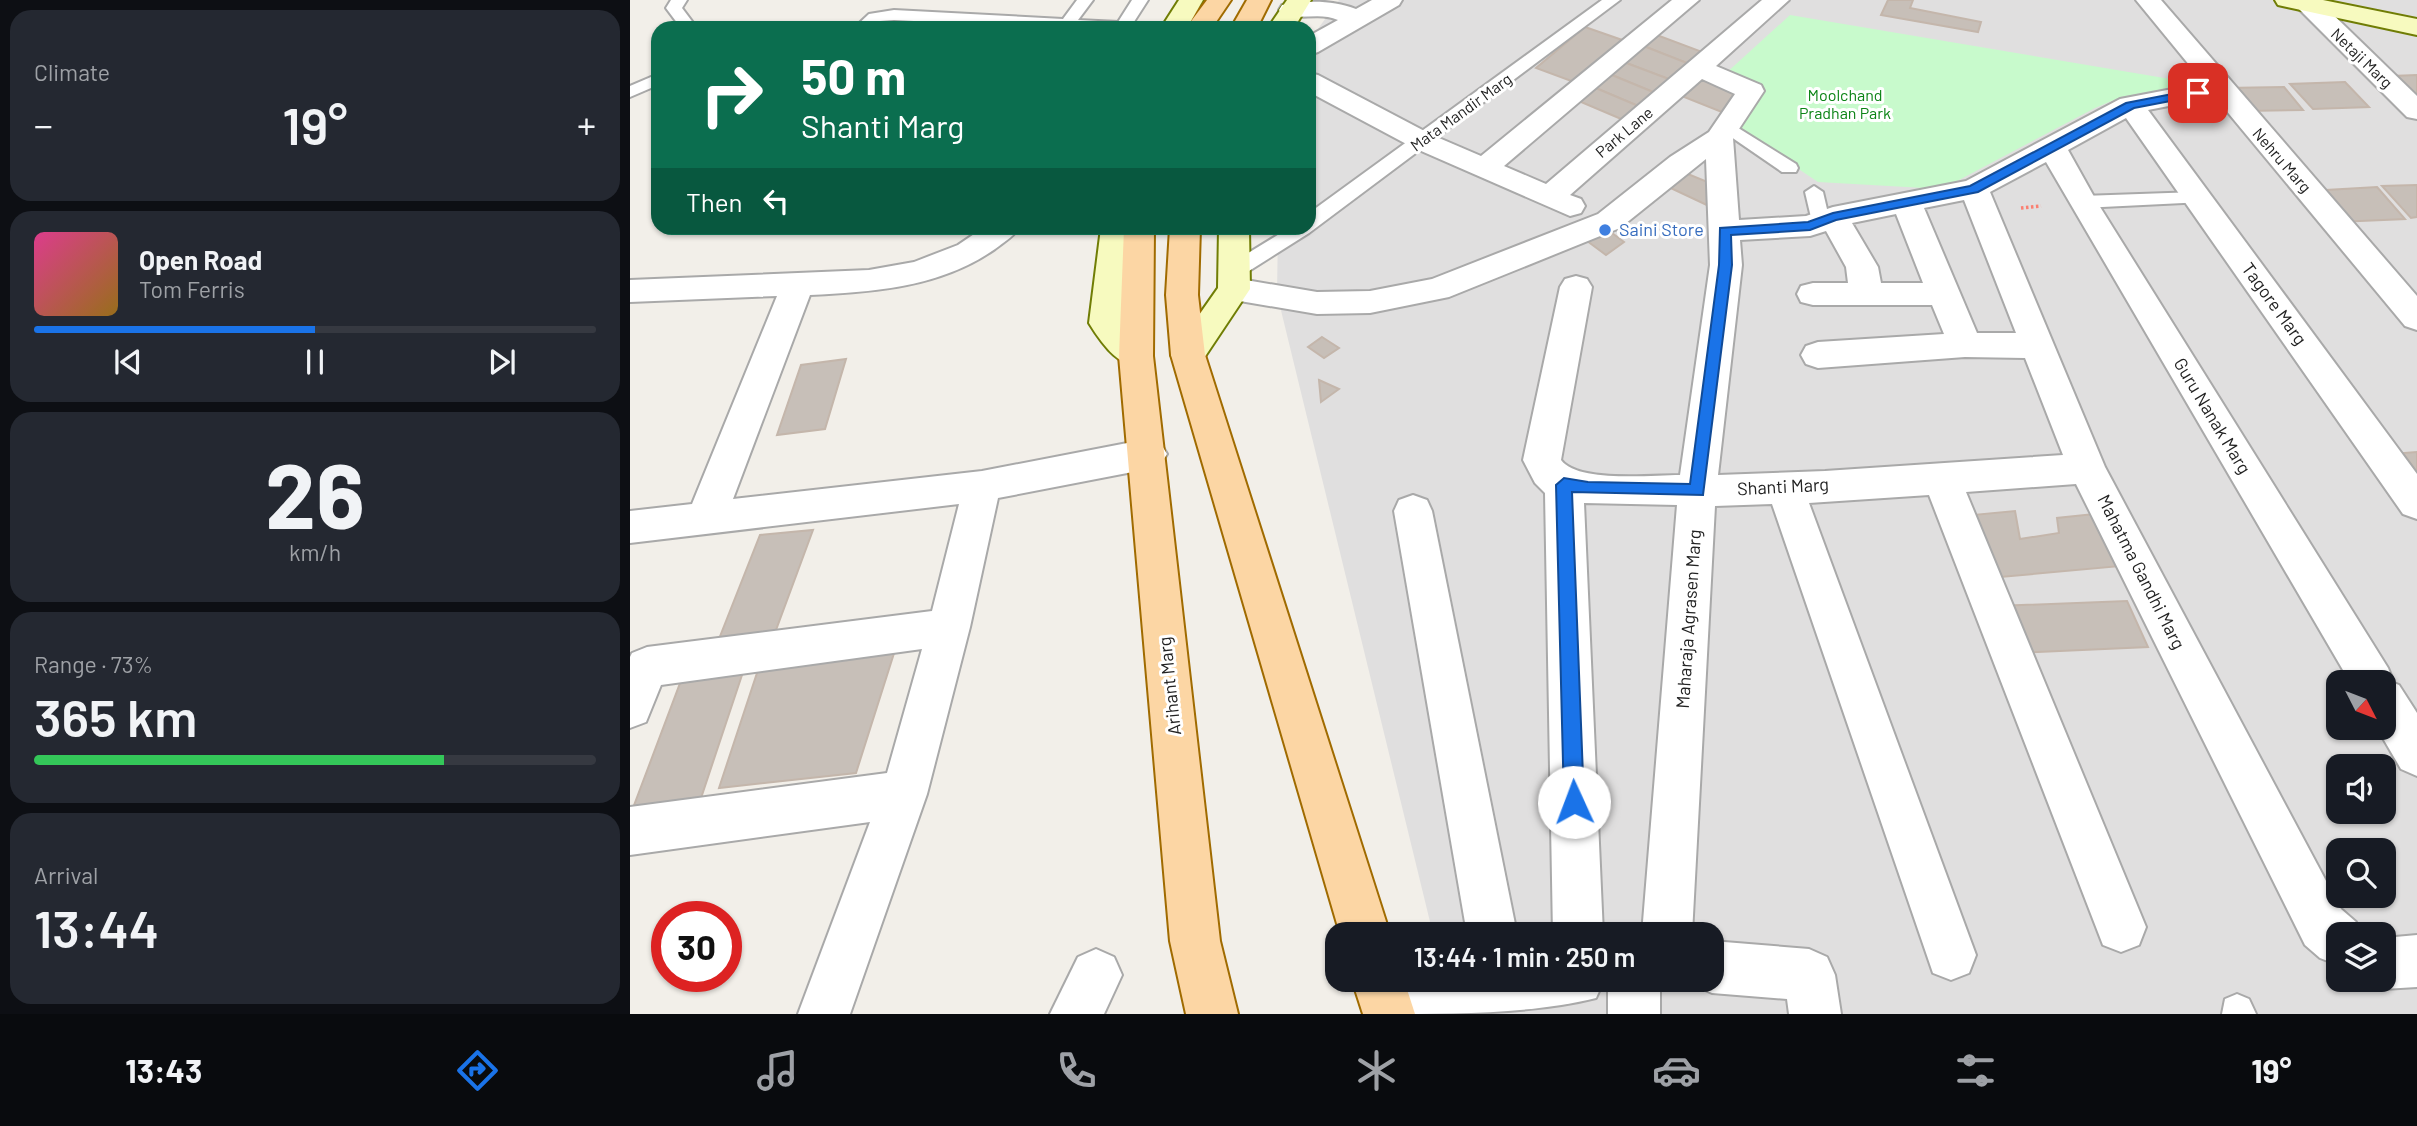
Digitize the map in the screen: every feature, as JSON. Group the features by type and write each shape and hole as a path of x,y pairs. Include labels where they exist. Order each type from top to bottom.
{"main road":[{"path":"1178,21 1191,0"},
{"path":"1204,21 1219,0"},
{"path":"1248,21 1259,0"},
{"path":"2297,2 2413,29"},
{"name":"Arihant Marg","path":"1131,235 1136,356 1148,454 1195,941 1212,1014"},
{"path":"1184,235 1182,295 1188,355 1361,922"},
{"path":"1188,355 1234,280 1234,235"},
{"path":"1382,992 1389,1014"}],"street":[{"path":"1316,43 1390,0"},
{"path":"1316,85 1422,141 1484,168 1687,0"},
{"name":"Nehru Marg","path":"2148,0 2417,318"},
{"name":"Park Lane","path":"1484,168 1559,202 1769,2"},
{"name":"Netaji Marg","path":"2297,2 2417,111"},
{"path":"1290,13 1337,4 1357,19"},
{"path":"1663,19 1727,43"},
{"path":"1234,280 1317,303 1370,302 1438,289 1609,221 1723,132 1751,91 1699,68"},
{"path":"1725,231 1810,226 1826,220 1974,189 2053,149 2130,105 2221,89"},
{"name":"Tagore Marg","path":"2130,105 2417,503"},
{"name":"Maharaja Agrasen Marg","path":"1668,922 1697,491 1726,265 1723,132"},
{"name":"Guru Nanak Marg","path":"2053,149 2082,202 2366,670"},
{"name":"Mahatma Gandhi Marg","path":"1974,189 2087,468 2326,930"},
{"path":"1907,204 1965,345"},
{"path":"1826,220 1862,267 1866,293"},
{"path":"630,291 869,281 920,272 969,251 993,235"},
{"path":"706,518 798,284"},
{"path":"1576,286 1542,460 1548,474 1564,485 1578,922"},
{"path":"1813,294 1944,294"},
{"path":"1818,355 1965,345 2036,346"},
{"path":"630,527 982,486 1148,454"},
{"name":"Shanti Marg","path":"1564,485 1697,491 1785,488 2087,468"},
{"path":"1941,477 2121,928"},
{"path":"824,1014 904,794 949,627 982,486"},
{"path":"1785,488 1951,955"},
{"path":"1413,511 1490,922"},
{"path":"630,706 647,667 949,627"},
{"path":"2396,719 2417,754"},
{"path":"630,831 904,794"},
{"path":"2396,962 2417,961"},
{"path":"1724,968 1810,975 1815,1014"},
{"path":"1408,1014 1485,992"},
{"path":"1634,992 1634,1014"}],"lane":[{"path":"679,0 674,8 684,21"},
{"path":"982,19 996,0"},
{"path":"1070,21 1085,0"},
{"path":"1126,21 1140,0"},
{"name":"Mata Mandir Marg","path":"1316,217 1612,0"},
{"path":"867,21 885,15 1016,21"},
{"path":"630,92 651,82"},
{"path":"1723,132 1789,169"},
{"path":"1814,191 1826,220"},
{"path":"2082,202 2197,198"},
{"path":"1234,280 1293,235"}],"shaded area":[{"path":"1339,0 2417,0 2417,1014 1453,1014 1448,992 1724,992 1724,922 1430,922 1277,294 1278,235 1316,235 1316,31"}],"green space":[{"name":"Moolchand Pradhan Park","path":"1790,15 2194,83 2121,97 2095,108 1942,189 1818,182 1740,130 1757,90 1724,75"}],"building":[{"path":"1888,0 1913,0 1910,8 1981,22 1978,32 1881,15"},
{"path":"1585,27 1625,41 1577,83 1536,68"},
{"path":"1654,34 1705,53 1692,65 1641,45"},
{"path":"1641,45 1692,65 1674,81 1621,61"},
{"path":"1621,61 1674,81 1658,94 1607,73"},
{"path":"1607,73 1658,94 1643,108 1591,86"},
{"path":"1703,74 1749,92 1727,114 1679,95"},
{"path":"2417,75 2417,98 2393,76"},
{"path":"2345,82 2369,107 2313,109 2290,84"},
{"path":"1591,86 1643,108 1626,121 1574,99"},
{"path":"2284,87 2303,110 2244,111 2226,88"},
{"path":"1678,170 1715,185 1709,206 1662,184"},
{"path":"2417,185 2417,217 2411,218 2382,186"},
{"path":"2377,187 2405,219 2337,222 2310,191"},
{"path":"1604,227 1624,242 1606,255 1583,238"},
{"path":"1322,337 1339,348 1324,358 1308,347"},
{"path":"846,359 825,429 777,435 801,365"},
{"path":"1319,380 1339,389 1321,402"},
{"path":"2417,452 2417,472 2403,453"},
{"path":"2015,511 2020,539 2059,533 2057,518 2094,514 2121,566 1989,578 1962,516"},
{"path":"813,530 773,638 717,644 760,535"},
{"path":"2127,601 2148,647 2015,653 1997,606"},
{"path":"896,647 856,773 719,788 760,664"},
{"path":"744,669 701,798 633,808 682,678"}],"place":[{"name":"Saini Store","path":"1605,230"}],"route":[{"path":"1574,802 1564,485 1697,491 1726,265 1725,231 1810,226 1833,217 1974,189 2053,149 2130,105 2198,93"}]}
